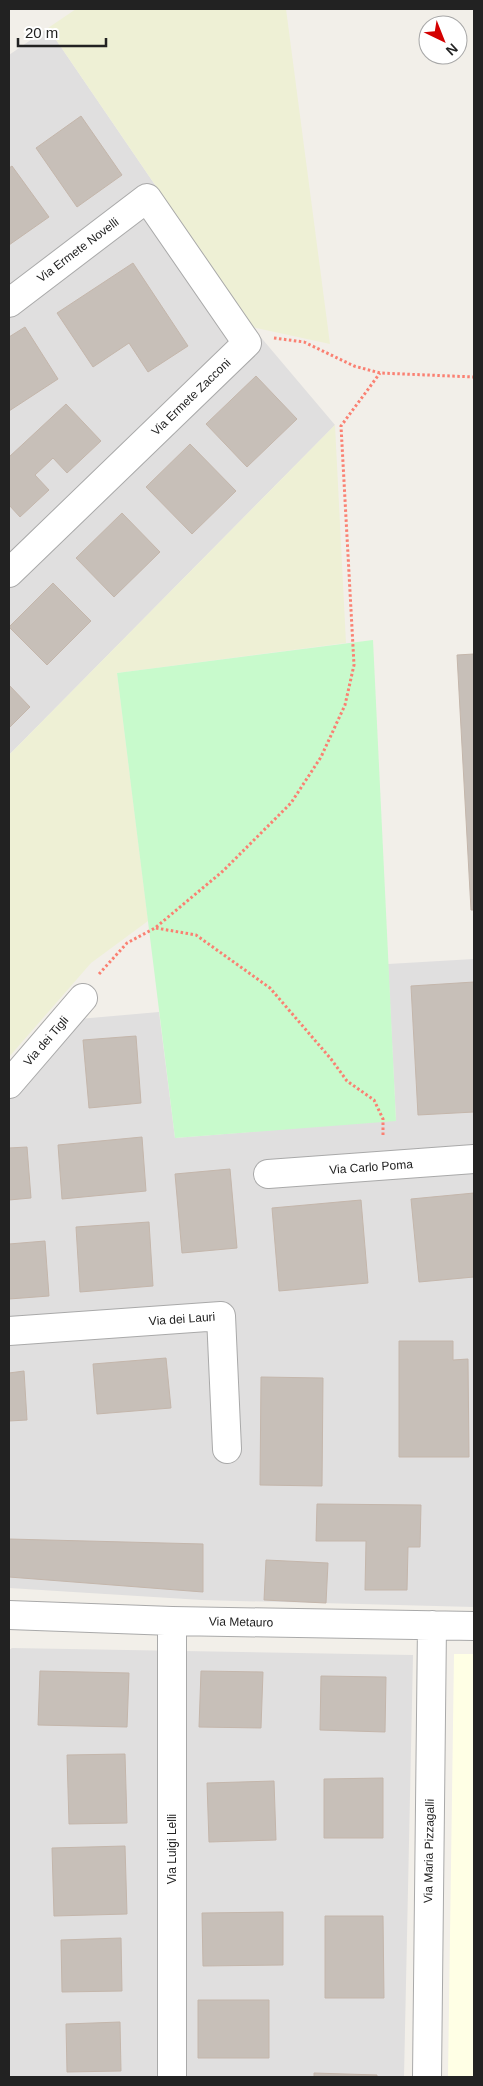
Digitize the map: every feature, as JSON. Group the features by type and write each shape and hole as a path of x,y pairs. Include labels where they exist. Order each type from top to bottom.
{"street":[{"name":"Via Ermete Novelli","path":"9,303 147,198 247,343"},
{"name":"Via Ermete Zacconi","path":"9,573 247,343"},
{"name":"Via dei Tigli","path":"9,1084 83,998"},
{"name":"Via Carlo Poma","path":"268,1174 474,1159"},
{"name":"Via dei Lauri","path":"9,1331 221,1316 227,1449"},
{"name":"Via Metauro","path":"9,1615 172,1622 474,1626"},
{"name":"Via Luigi Lelli","path":"172,1622 172,2077"},
{"name":"Via Maria Pizzagalli","path":"427,2077 432,1625"}],"path":[{"path":"247,343 273,338 304,342 354,366 380,372 474,377"},
{"path":"83,998 105,966 128,943 155,928 223,870 291,802 320,757 345,705 354,665 341,426 380,372"},
{"path":"155,928 196,935 270,988 331,1059 347,1081 374,1100 383,1119 384,1166"}],"shaded area":[{"path":"76,9 286,9 330,344 252,327 48,28"},
{"path":"48,28 252,327 335,425 9,755 9,55"},
{"path":"335,425 346,643 117,673 148,921 91,963 9,1057 9,755"},
{"path":"474,959 474,1607 202,1600 9,1588 9,1100 79,1019 159,1012 175,1138 396,1120 388,964"},
{"path":"12,1648 413,1655 404,2077 9,2077 9,1650"},
{"path":"454,1654 474,1654 474,2077 448,2077"}],"green space":[{"path":"373,640 396,1121 175,1138 117,673"}],"building":[{"path":"81,116 122,175 77,207 36,148"},
{"path":"12,166 49,217 9,245 9,168"},
{"path":"133,263 188,346 148,372 129,343 93,367 57,313"},
{"path":"25,327 58,379 9,411 9,337"},
{"path":"256,376 297,419 247,467 206,424"},
{"path":"66,404 101,441 67,473 53,458 35,475 49,490 20,517 9,505 9,457"},
{"path":"190,444 236,491 192,534 146,487"},
{"path":"122,513 160,552 114,597 76,558"},
{"path":"53,583 91,621 47,665 9,627"},
{"path":"474,654 474,910 471,910 457,655"},
{"path":"9,685 30,707 9,728"},
{"path":"474,982 474,1112 418,1115 411,986"},
{"path":"136,1036 141,1103 89,1108 83,1040"},
{"path":"142,1137 146,1191 62,1199 58,1145"},
{"path":"27,1147 31,1198 9,1200 9,1148"},
{"path":"230,1169 237,1248 182,1253 175,1174"},
{"path":"474,1193 474,1277 419,1282 411,1199"},
{"path":"361,1200 368,1283 279,1291 272,1208"},
{"path":"149,1222 153,1286 80,1292 76,1227"},
{"path":"45,1241 49,1296 9,1299 9,1244"},
{"path":"399,1341 453,1341 453,1360 468,1359 469,1457 399,1457"},
{"path":"166,1358 171,1408 97,1414 93,1364"},
{"path":"24,1371 27,1420 9,1421 9,1373"},
{"path":"261,1377 323,1378 322,1486 260,1485"},
{"path":"317,1504 421,1505 420,1547 408,1547 407,1590 365,1590 366,1541 316,1541"},
{"path":"9,1539 203,1544 203,1592 9,1577"},
{"path":"266,1560 328,1563 326,1603 264,1600"},
{"path":"40,1671 129,1673 127,1727 38,1725"},
{"path":"201,1671 263,1672 261,1728 199,1727"},
{"path":"321,1676 386,1677 385,1732 320,1730"},
{"path":"125,1754 127,1823 69,1824 67,1755"},
{"path":"383,1778 383,1838 324,1838 324,1779"},
{"path":"274,1781 276,1840 209,1842 207,1783"},
{"path":"125,1846 127,1914 54,1916 52,1848"},
{"path":"283,1912 283,1965 203,1966 202,1913"},
{"path":"325,1916 383,1916 384,1998 325,1998"},
{"path":"121,1938 122,1991 62,1992 61,1940"},
{"path":"198,2000 269,2000 269,2058 198,2058"},
{"path":"120,2022 121,2071 67,2072 66,2024"},
{"path":"314,2073 377,2075 377,2077 314,2077"}]}
